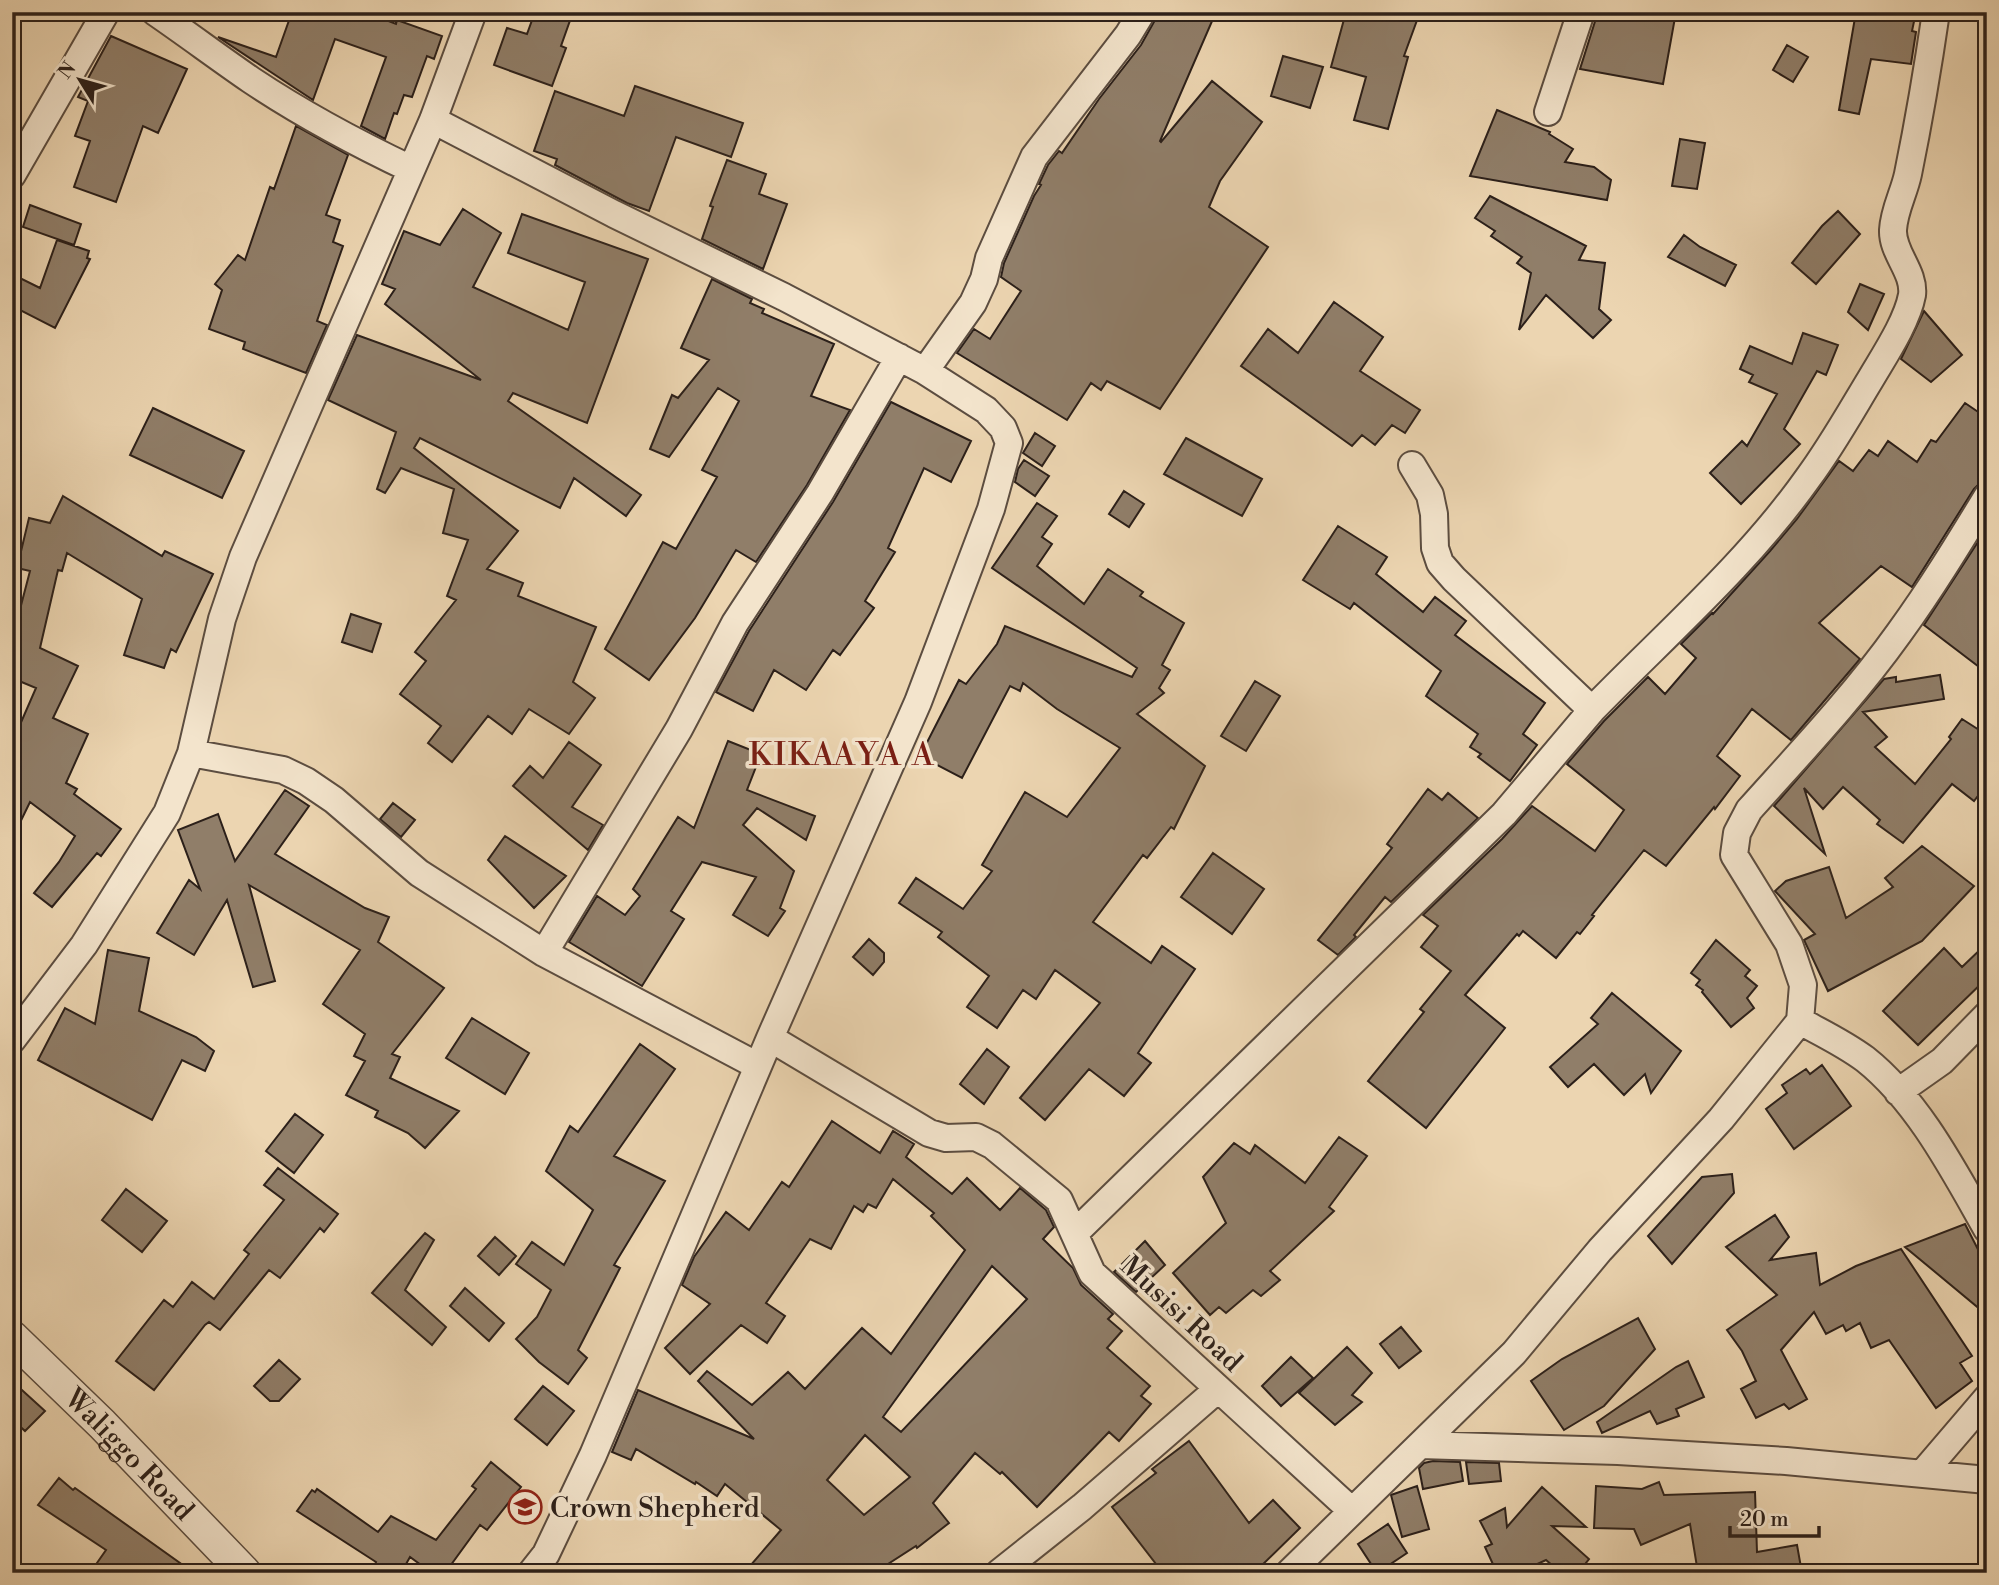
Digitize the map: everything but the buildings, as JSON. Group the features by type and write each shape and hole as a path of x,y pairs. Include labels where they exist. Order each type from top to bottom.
{"street":[{"path":"12,175 106,12"},
{"path":"155,12 278,97 411,169"},
{"path":"12,1040 84,945 167,813 191,752 222,619 243,557 433,120 472,12"},
{"path":"925,371 973,303 984,279 989,258 1034,157 1128,35 1142,12"},
{"path":"1548,112 1581,12"},
{"path":"1075,1233 1495,824 1592,710 1714,589 1760,538 1808,478 1869,381 1907,310 1912,293 1911,281 1895,245 1893,232 1925,90 1936,12"},
{"path":"433,120 925,371 986,410 1003,428 1009,443 991,509 918,702 770,1038 593,1455 545,1554 531,1573"},
{"path":"544,953 680,729 735,623 820,493 899,357"},
{"path":"1412,465 1430,495 1434,514 1435,548 1440,563 1592,710"},
{"path":"1289,1573 1514,1353 1600,1250 1721,1119 1800,1021 1803,985 1789,944 1734,855 1737,833 1749,810 1853,693 1898,635 1936,581 1987,497"},
{"path":"191,752 283,770 306,781 334,800 419,873 544,953 758,1066"},
{"path":"1898,1092 1942,1061 1987,1015"},
{"path":"1800,1021 1866,1060 1898,1092 1942,1151 1987,1229"},
{"name":"Musisi Road","path":"770,1038 929,1133 946,1138 976,1137 992,1145 1059,1200 1092,1273 1352,1511"},
{"name":"Waliggo Road","path":"12,1337 102,1424 236,1570"},
{"path":"999,1573 1082,1507 1218,1389"},
{"path":"1922,1474 1987,1398"},
{"path":"1420,1445 1618,1451 1758,1459 1987,1480"}],"place":[{"name":"Crown Shepherd","path":"525,1507"}],"district":[{"name":"KIKAAYA A","path":"842,754"}]}
